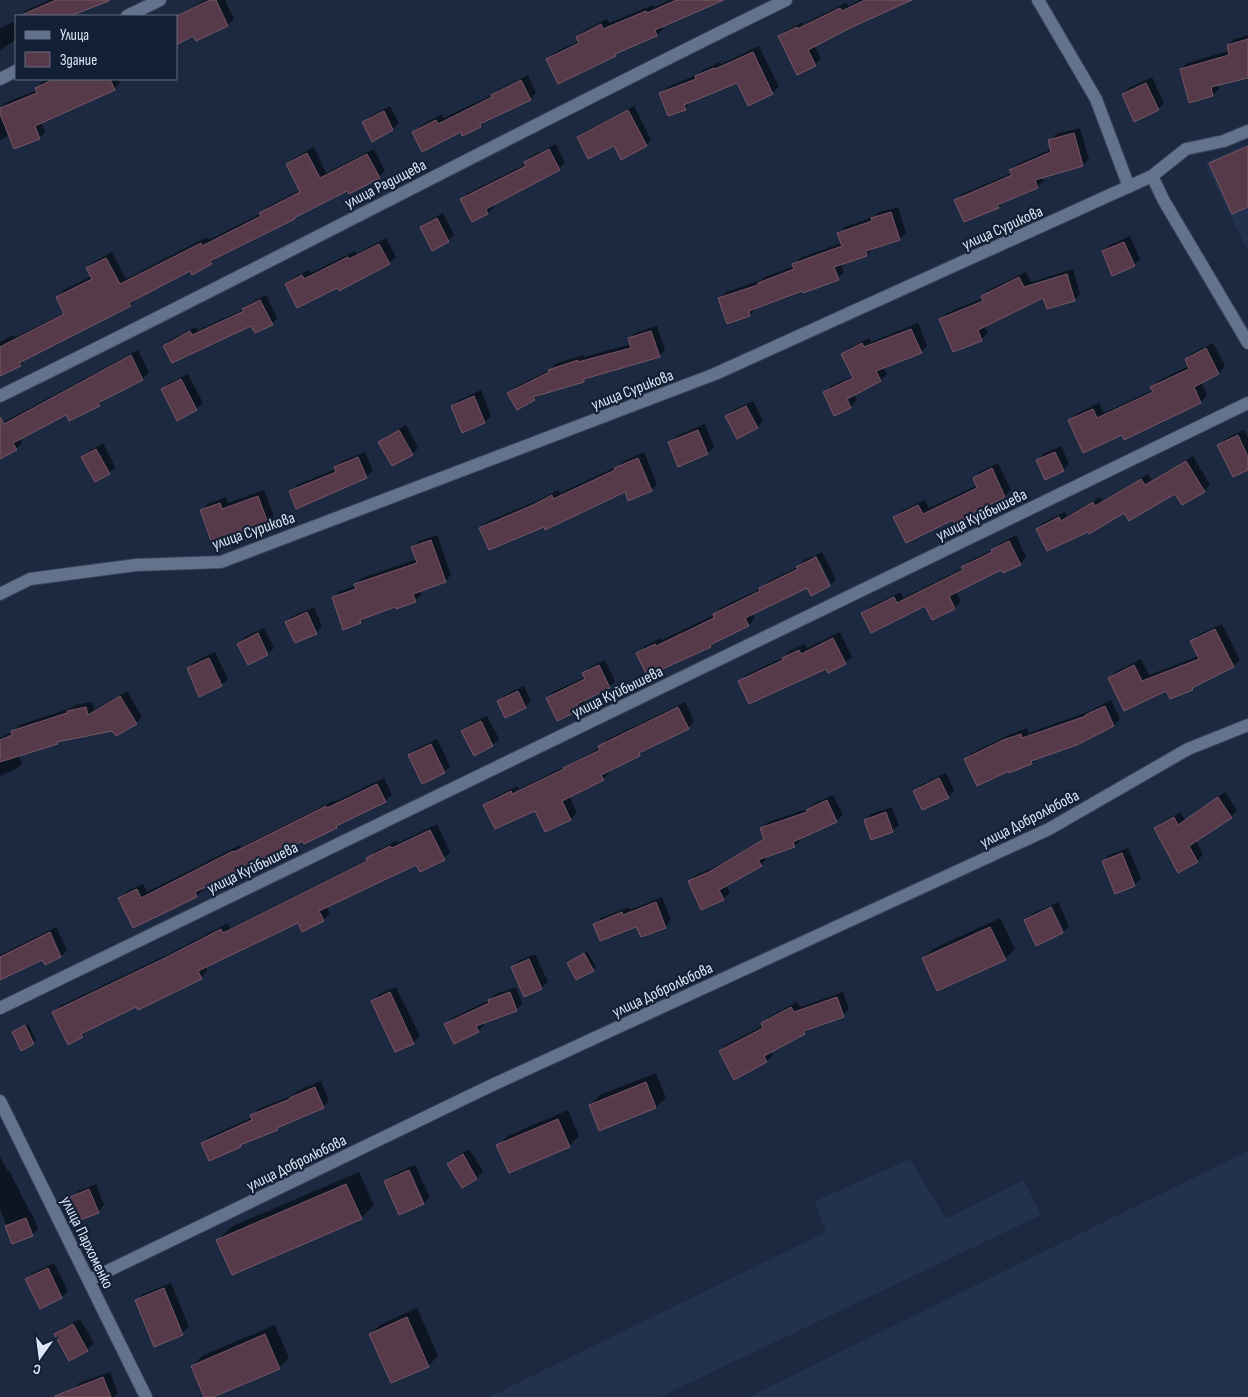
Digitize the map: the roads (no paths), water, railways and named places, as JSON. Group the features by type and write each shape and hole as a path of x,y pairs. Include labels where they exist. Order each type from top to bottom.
{"street":[{"path":"129,15 160,0"},
{"name":"улица Радищева","path":"0,396 100,347 684,49 786,0"},
{"path":"1038,0 1096,99 1128,187"},
{"path":"0,79 15,72"},
{"name":"улица Сурикова","path":"0,594 30,579 136,565 221,562 715,374 1152,176 1186,149 1224,141 1248,131"},
{"path":"1152,176 1164,201 1248,344"},
{"name":"улица Куйбышева","path":"0,1008 1248,403"},
{"name":"улица Добролюбова","path":"89,1280 497,1083 1049,829 1188,748 1248,725"},
{"name":"улица Пархоменко","path":"0,1101 146,1397"}]}
